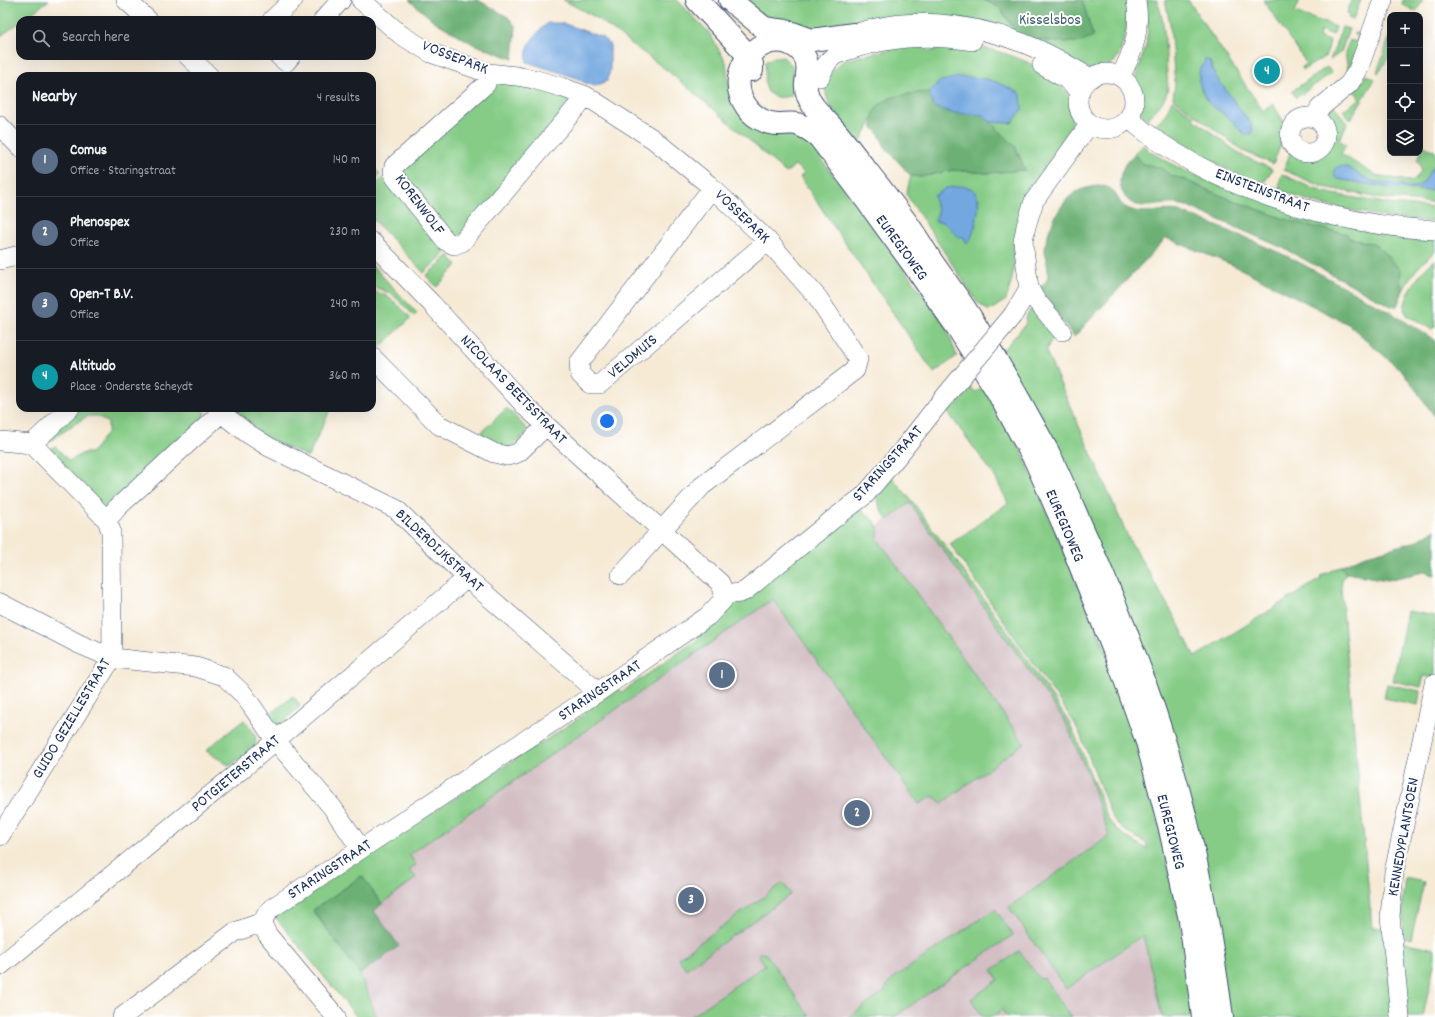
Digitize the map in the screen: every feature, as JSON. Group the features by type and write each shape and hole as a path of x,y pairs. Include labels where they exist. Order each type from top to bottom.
{"main road":[{"path":"729,0 763,27 770,29 787,32 812,40 854,34"},
{"path":"729,0 749,28 760,37 774,43"},
{"path":"702,6 739,60 744,63 752,64 750,85 752,92 760,105 767,110 782,114 800,107 816,89"},
{"path":"744,63 762,46 782,42 797,48 805,58 809,70 806,89 816,89"},
{"name":"EUREGIOWEG","path":"744,63 738,83 744,104 759,118 772,123 788,123 801,126 812,131 819,137 957,327 997,391 1036,462 1092,594 1122,671 1147,742 1169,825 1190,920 1204,1017"},
{"name":"EUREGIOWEG","path":"816,89 812,105 840,135 910,227 972,319 1049,455 1110,589 1163,739 1187,823 1206,914 1222,1017"}],"street":[{"path":"126,0 144,16"},
{"path":"276,16 293,0"},
{"path":"327,16 341,0"},
{"name":"VOSSEPARK","path":"361,0 401,35 431,53 488,73 533,79 561,86 586,96 653,139 712,188 768,241 822,304 858,359 855,370 702,486 661,530"},
{"path":"1120,77 1128,62 1135,43 1137,25 1136,0"},
{"path":"1314,118 1320,108 1349,84 1358,70 1383,0"},
{"path":"797,48 807,50 822,48 854,34 899,25 917,23 956,25 1002,36 1033,47 1085,85"},
{"path":"816,89 824,68 828,61 835,55 874,43 916,37 944,37 981,42 1011,50 1066,79 1085,85"},
{"path":"192,60 203,72"},
{"name":"KORENWOLF","path":"488,73 486,84 394,166 392,171 395,177 446,241 454,245 462,242 586,96"},
{"path":"1105,73 1120,77 1128,84 1133,96 1132,110 1128,118 1122,124 1110,128 1097,128 1089,125 1080,111 1078,100 1085,85 1097,75 1105,73"},
{"name":"EINSTEINSTRAAT","path":"1128,118 1147,134 1193,162 1267,196 1313,211 1346,218 1391,226 1435,230"},
{"path":"1062,332 1035,299 1021,302 1026,226 1034,201 1089,125"},
{"path":"0,126 16,143"},
{"name":"VELDMUIS","path":"712,188 579,363 580,374 590,384 600,384 768,241"},
{"name":"NICOLAAS BEETSSTRAAT","path":"376,246 527,408 720,583 724,595"},
{"path":"0,260 16,256"},
{"name":"STARINGSTRAAT","path":"263,922 265,914 272,908 598,692 708,616 719,605 724,595 745,591 865,495 1021,302"},
{"path":"376,361 439,425 494,453 507,456 520,452 546,426"},
{"path":"32,444 66,412"},
{"path":"0,441 32,444 107,520 118,507 217,412"},
{"name":"BILDERDIJKSTRAAT","path":"221,412 247,433 269,447 396,509 467,578 598,692"},
{"name":"GUIDO GEZELLESTRAAT","path":"0,836 112,658 111,530 107,520"},
{"path":"621,576 661,530"},
{"name":"POTGIETERSTRAAT","path":"0,966 235,776 467,578"},
{"path":"0,603 79,644 112,658 196,667 224,676 244,695 276,741 332,807 361,849"},
{"name":"KENNEDYPLANTSOEN","path":"1400,1017 1390,916 1394,872 1435,684"},
{"path":"122,1017 235,932 263,922 267,934 336,1017"}],"shaded area":[{"path":"910,503 1065,721 1090,780 1143,935 1162,1017 377,1017 360,974 313,910 772,599"}],"green space":[{"path":"0,0 49,0 28,16 16,16 16,25 0,37"},
{"path":"409,0 478,0 508,17 516,27 513,59 473,44 434,21"},
{"path":"563,0 677,0 708,31 726,62 729,86 799,133 813,147 944,323 957,356 934,373 800,177 804,173 795,165 786,173 668,71 595,17"},
{"path":"741,0 984,0 1000,8 1020,38 825,33 769,20"},
{"name":"Kisselsbos","path":"984,0 1082,0 1093,36 1080,42 1057,42 1020,38 1000,8"},
{"path":"1082,0 1127,0 1126,31 1120,53 1114,62 1108,66 1091,70 1020,38 1057,42 1093,36"},
{"path":"1146,0 1157,0 1163,21 1168,86 1166,96 1147,120 1139,108 1135,87 1136,75 1146,46 1148,29"},
{"path":"1165,0 1188,0 1263,111 1273,104 1284,122 1284,137 1273,164 1243,151 1173,98 1175,84 1170,24","holes":["1210,61 1215,76 1250,123 1252,127 1251,135 1245,135 1226,115 1215,108 1205,96 1199,76 1203,65"]},
{"path":"1263,0 1300,0 1295,12 1336,27 1333,35 1321,30 1319,37 1330,41 1326,56 1303,70 1302,67 1307,64"},
{"path":"1351,0 1361,0 1353,20 1348,18 1350,15 1347,14"},
{"path":"1403,0 1423,0 1416,12 1402,4"},
{"path":"1342,27 1349,29 1341,52 1330,60"},
{"path":"1354,32 1363,35 1348,71 1345,52 1350,40 1356,42 1358,36 1354,34"},
{"path":"937,41 978,47 1019,58 1044,71 1072,97 1074,116 1071,127 1034,187 1017,246 1012,279 1006,300 989,311 977,302 906,194 911,176 921,177 953,170 987,173 1025,170 1015,146 990,122 1012,123 941,81 929,92 890,98 882,103 876,110 859,144 835,114 826,95 825,87 827,78 844,60 921,42 929,51 934,51","holes":["938,193 979,198 975,227 965,240 964,237 944,223 936,222 938,214 934,196"]},
{"path":"1387,44 1387,60 1379,73 1377,72"},
{"path":"774,57 783,57 791,64 793,75 792,95 776,97 770,94 766,87 765,62"},
{"path":"1327,67 1332,73 1296,98 1292,91"},
{"path":"1366,75 1375,79 1350,120 1343,110 1360,99 1353,89 1359,81 1363,82"},
{"path":"507,78 569,99 569,103 466,232 453,237 399,166 499,81"},
{"path":"929,92 934,107 953,113 982,114 1015,146 1025,170 987,173 953,170 921,177 911,176 885,147 879,134 873,128 873,117 876,109 890,98"},
{"path":"1172,100 1241,155 1272,169 1266,180 1257,184 1192,150 1155,126 1166,113"},
{"path":"1333,104 1347,124 1339,140 1346,144 1341,154 1375,175 1412,181 1419,175 1421,170 1417,160 1419,156 1423,156 1424,146 1435,151 1435,167 1430,171 1424,182 1416,187 1372,181 1357,174 1348,167 1338,179 1384,187 1435,191 1435,203 1378,198 1324,187 1284,170 1291,150 1297,155 1311,157 1317,156 1327,147 1330,141 1331,133 1325,118"},
{"path":"1142,145 1148,148 1147,150 1179,168 1220,186 1435,237 1435,252 1416,270 1409,279 1403,291 1400,281 1401,271 1377,245 1348,238 1347,234 1282,218 1172,176 1159,167 1143,164 1134,154"},
{"path":"1134,154 1143,164 1159,167 1172,176 1183,179 1240,203 1282,218 1347,234 1349,238 1377,245 1401,271 1400,281 1403,291 1397,306 1391,306 1283,248 1187,206 1173,204 1142,206 1130,202 1122,191 1120,179 1128,159 1129,160"},
{"path":"376,170 380,175 376,178"},
{"path":"1282,174 1314,189 1333,194 1390,204 1435,208 1435,222 1390,218 1319,204 1281,191 1279,185"},
{"path":"383,178 446,252 424,273 376,222 376,184"},
{"path":"1098,186 1106,187 1114,191 1120,202 1129,209 1141,212 1166,210 1179,211 1291,258 1385,309 1435,340 1435,417 1404,373 1348,324 1235,266 1166,238 1074,337 1039,289 1047,280 1048,276 1045,253 1046,242 1054,219 1067,199 1081,190"},
{"path":"449,255 457,265 437,287 426,276"},
{"path":"1435,260 1435,327 1431,329 1407,315 1404,309 1411,288 1424,270"},
{"path":"376,269 417,313 414,316 392,294 376,288"},
{"path":"376,292 389,298 411,318 379,348 376,345"},
{"path":"1036,309 1055,334 1047,348 1047,354 1129,539 1177,621 1195,657 1322,578 1320,576 1341,566 1346,573 1342,580 1341,588 1372,928 1384,928 1393,1017 1229,1017 1226,991 999,354 1025,325 1026,318 1030,310"},
{"path":"971,387 975,392 986,387 1023,454 1139,733 1201,1017 1162,1017 1143,935 1066,989 1009,907 1109,836 1090,780 1065,721 910,503 887,520 876,496 889,474 912,501 957,562 1019,648 1069,722 1108,819 1116,829 1126,837 1148,849 1146,843 1123,829 1112,817 1074,722 950,544 1008,503 994,475 946,410 954,402 958,405"},
{"path":"507,408 528,430 514,446 507,449 477,436"},
{"path":"75,412 205,413 203,421 109,508 101,509 48,452 55,446 69,461 84,453 91,453 108,432 108,423 98,416 87,416 45,444 44,441"},
{"path":"238,412 329,412 308,457 263,436"},
{"path":"857,508 870,516 876,524 879,533 877,538 1024,743 942,803 933,796 919,804 773,599 409,855 416,865 409,869 416,878 382,904 361,876 313,911 360,974 377,1017 357,1017 276,918 278,914 286,908 290,910 347,867 523,754 522,751 532,744 535,747 585,714 584,710 618,689 622,692 698,639 697,635 729,606 761,586"},
{"path":"1435,529 1435,575 1429,574 1428,571 1387,580 1346,573 1341,566 1363,556 1417,541"},
{"path":"1407,611 1435,616 1435,678 1424,676 1421,687 1393,681"},
{"path":"1387,684 1420,691 1418,705 1384,698"},
{"path":"293,696 301,706 281,724 274,724 269,715"},
{"path":"244,720 255,736 256,743 254,747 230,766 206,751 212,745"},
{"path":"362,876 382,904 374,911 399,946 360,974 313,910"},
{"path":"1405,878 1424,882 1411,939 1404,937 1402,901"},
{"path":"783,883 791,894 686,969 678,958"},
{"path":"995,909 1013,935 894,1017 849,1017 884,992 888,984 895,977"},
{"path":"1399,941 1435,949 1435,959 1423,1017 1406,1017"},
{"path":"1019,951 1040,979 1044,978 1071,1017 1007,1017 1002,1010 993,1017 983,1017 971,999 998,980 992,970"},
{"path":"758,954 766,954 810,1017 690,1017 765,965"}],"water":[{"path":"547,23 562,23 604,38 610,45 610,70 607,81 595,86 587,84 574,77 527,62 527,50 529,45"},
{"path":"1206,59 1210,62 1215,75 1250,123 1253,129 1251,135 1245,135 1226,115 1208,102 1202,91 1199,78 1199,72 1205,62 1204,60"},
{"path":"959,77 985,79 998,83 1021,94 1022,110 1012,123 990,122 982,115 953,113 934,107 929,92 941,81"},
{"path":"1340,166 1344,166 1371,181 1412,187 1420,185 1430,171 1435,167 1435,191 1384,187 1338,179 1335,177 1334,170"},
{"path":"961,186 973,190 977,196 978,202 977,217 971,239 968,243 964,237 958,237 945,224 942,222 936,222 935,220 938,214 934,196 946,188"}],"place":[{"name":"Altitudo","path":"1267,71"},
{"name":"Comus","path":"722,675"},
{"name":"Phenospex","path":"857,813"},
{"name":"Open-T B.V.","path":"691,900"}]}
